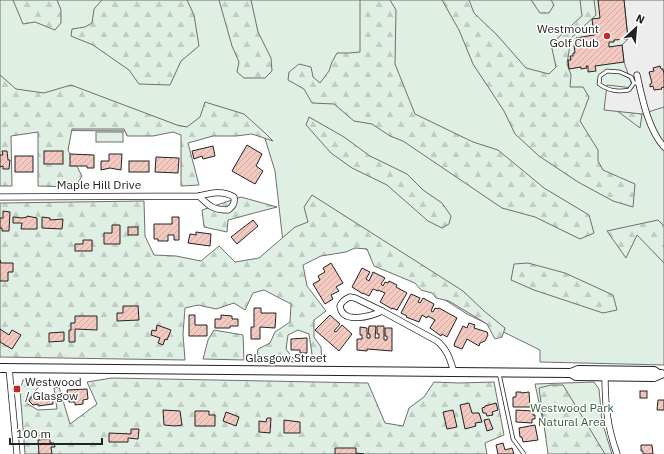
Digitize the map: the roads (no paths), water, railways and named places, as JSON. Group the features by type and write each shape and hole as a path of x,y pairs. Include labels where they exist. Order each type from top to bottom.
{"street":[{"path":"637,75 636,83 643,104 655,134 664,147"},
{"name":"Maple Hill Drive","path":"0,197 199,196 211,193 227,193 234,197 235,202 228,210 219,210 209,206 199,196"},
{"path":"382,311 373,316 360,318 347,316 343,313 340,306 346,298 356,298 382,311 437,341 444,347 449,356 454,372"},
{"name":"Glasgow Street","path":"0,368 499,373 571,373 578,370 605,374 654,377 661,374"},
{"path":"9,368 18,454"},
{"path":"605,374 606,406 609,431 617,454"}],"lane":[{"path":"608,71 620,72 631,77 636,83 629,90 618,92 606,89 599,84 600,76 608,71"},
{"path":"499,373 513,439 524,454"}],"place":[{"name":"Westmount Golf Club","path":"607,36"},
{"name":"Westwood / Glasgow","path":"17,389"}],"park label":[{"name":"Westwood Park Natural Area","path":"572,415"}]}
